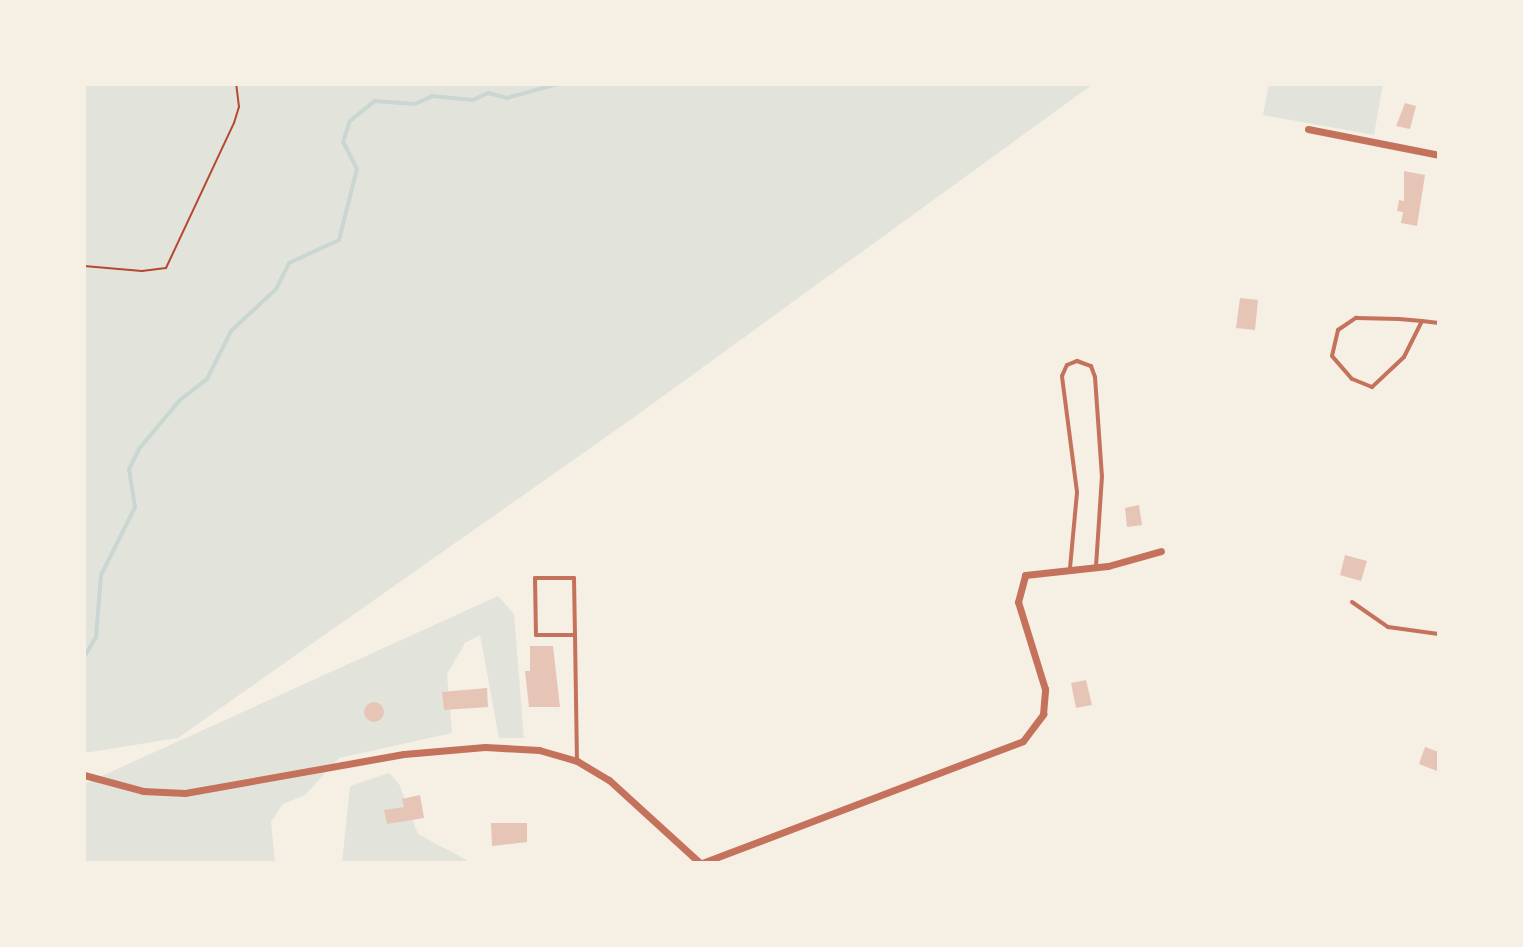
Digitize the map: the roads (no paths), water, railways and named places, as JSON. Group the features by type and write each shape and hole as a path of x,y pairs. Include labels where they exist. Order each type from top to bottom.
{"street":[{"path":"1308,129 1439,155"},
{"path":"84,775 143,791 185,793 467,748 539,750 577,761 630,796 701,863 1023,741 1043,714 1045,689 1018,602 1020,582 1033,570 1096,567 1161,551"}],"lane":[{"path":"1422,321 1404,357 1372,387 1352,379 1332,356 1338,330 1356,318 1422,321 1439,323"},
{"path":"1070,568 1077,492 1062,376 1067,365 1077,361 1091,366 1095,377 1102,476 1096,567"},
{"path":"575,635 536,635 535,578 574,578 575,635 577,761"},
{"path":"1352,602 1388,627 1439,634"}],"waterway":[{"path":"84,657 96,637 101,575 135,507 129,469 139,449 180,400 207,379 231,331 276,289 289,263 339,240 357,169 343,142 350,121 375,101 415,104 432,96 473,100 488,93 507,98 557,84"}]}
